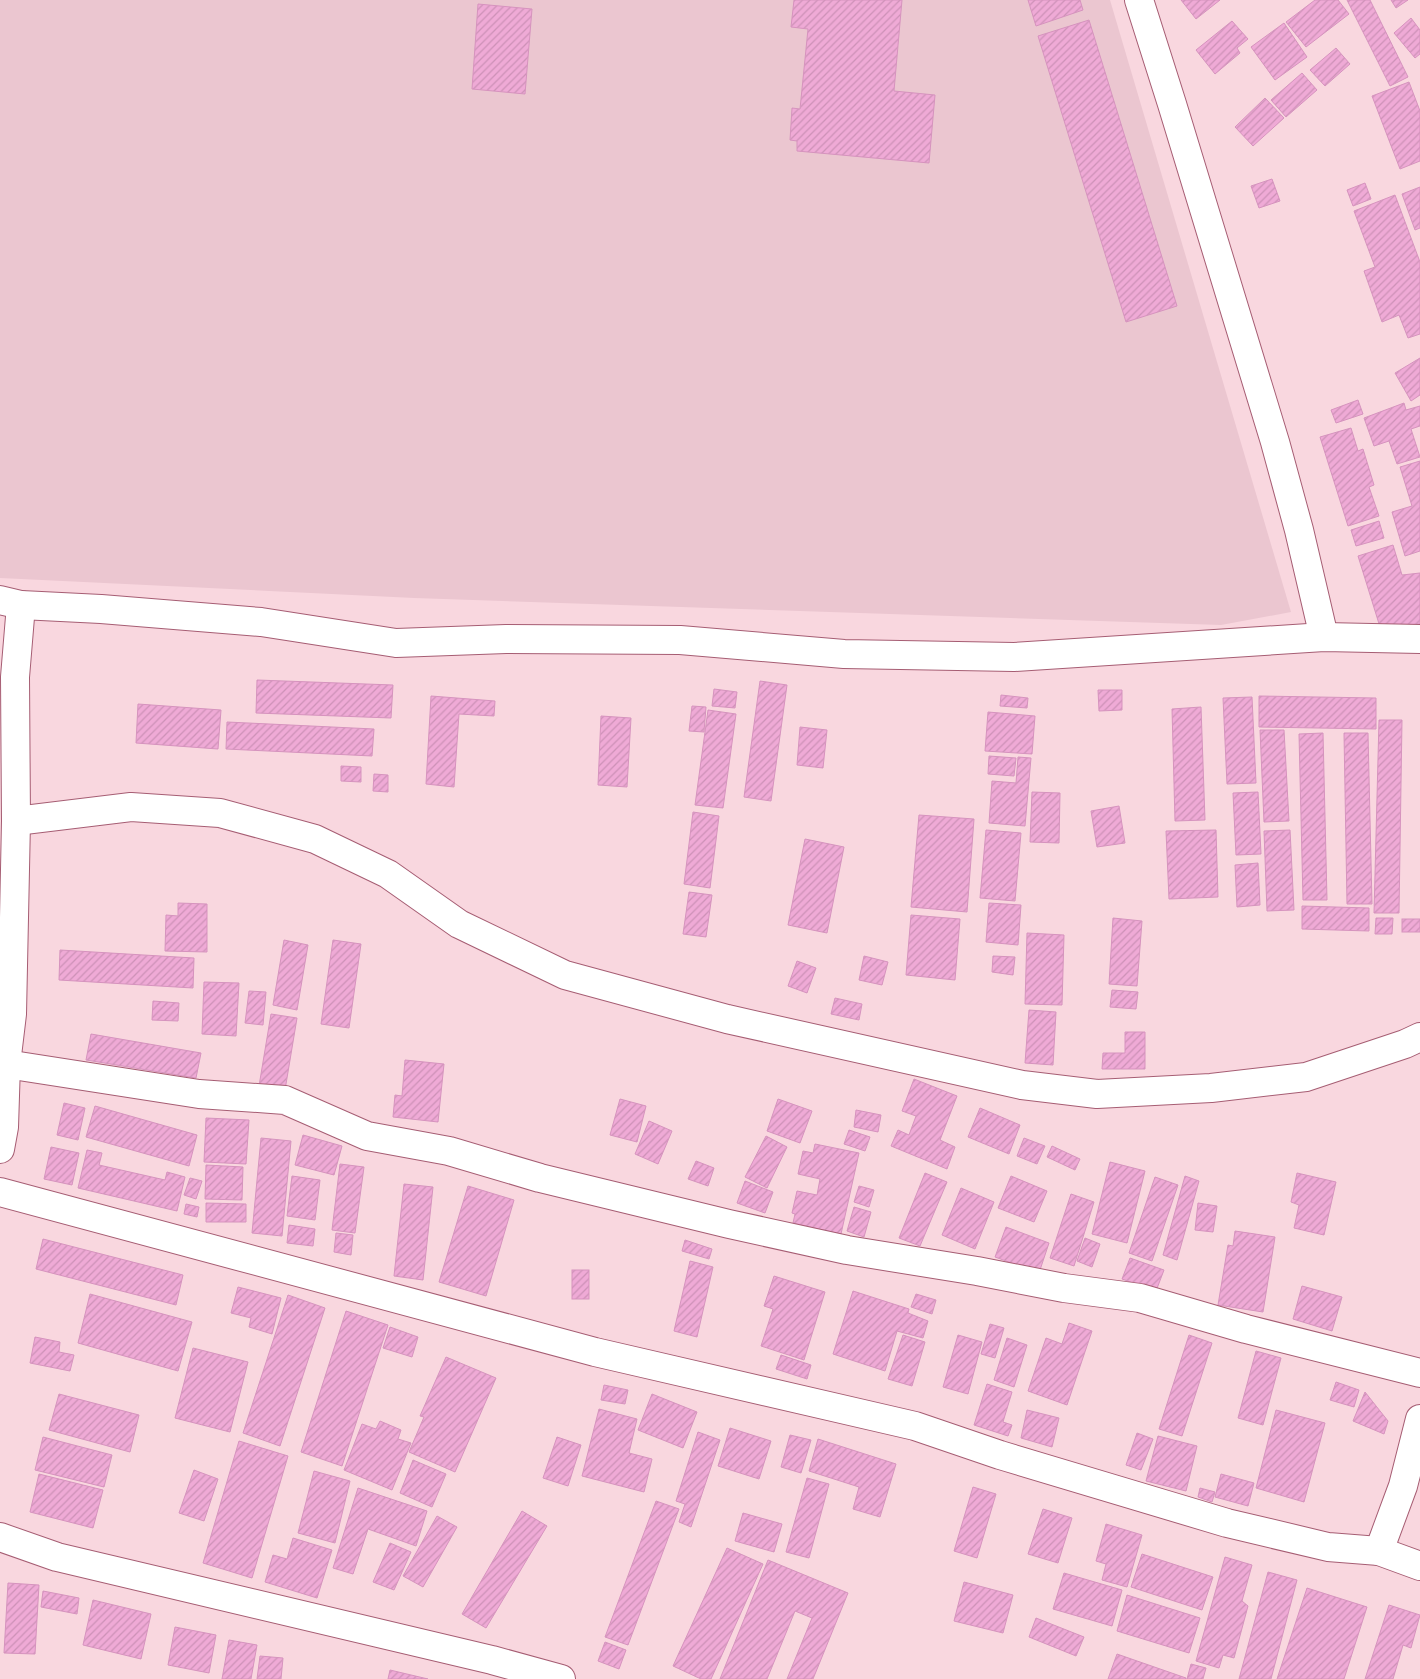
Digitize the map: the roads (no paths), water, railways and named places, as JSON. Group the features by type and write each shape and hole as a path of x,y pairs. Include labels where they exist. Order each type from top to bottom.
{"street":[{"path":"1139,0 1275,442 1299,530 1324,637"},
{"path":"0,1149 4,1127 6,1064 12,1014 16,821 15,677 11,603 260,622 396,642 506,639 680,640 844,654 1014,657 1324,637 1420,640"},
{"path":"16,821 131,808 220,813 315,839 388,874 459,924 565,975 727,1019 1022,1085 1097,1094 1211,1088 1306,1077 1405,1044 1420,1037"},
{"path":"6,1064 199,1094 284,1100 367,1136 449,1151 540,1178 729,1224 846,1250 977,1271 1064,1288 1140,1298 1246,1329 1420,1373"},
{"path":"0,1192 595,1352 915,1426 1000,1455 1227,1523 1328,1547 1379,1551 1420,1566"},
{"path":"1379,1551 1404,1486 1420,1419"},
{"path":"0,1537 56,1557 483,1658 561,1679"}]}
